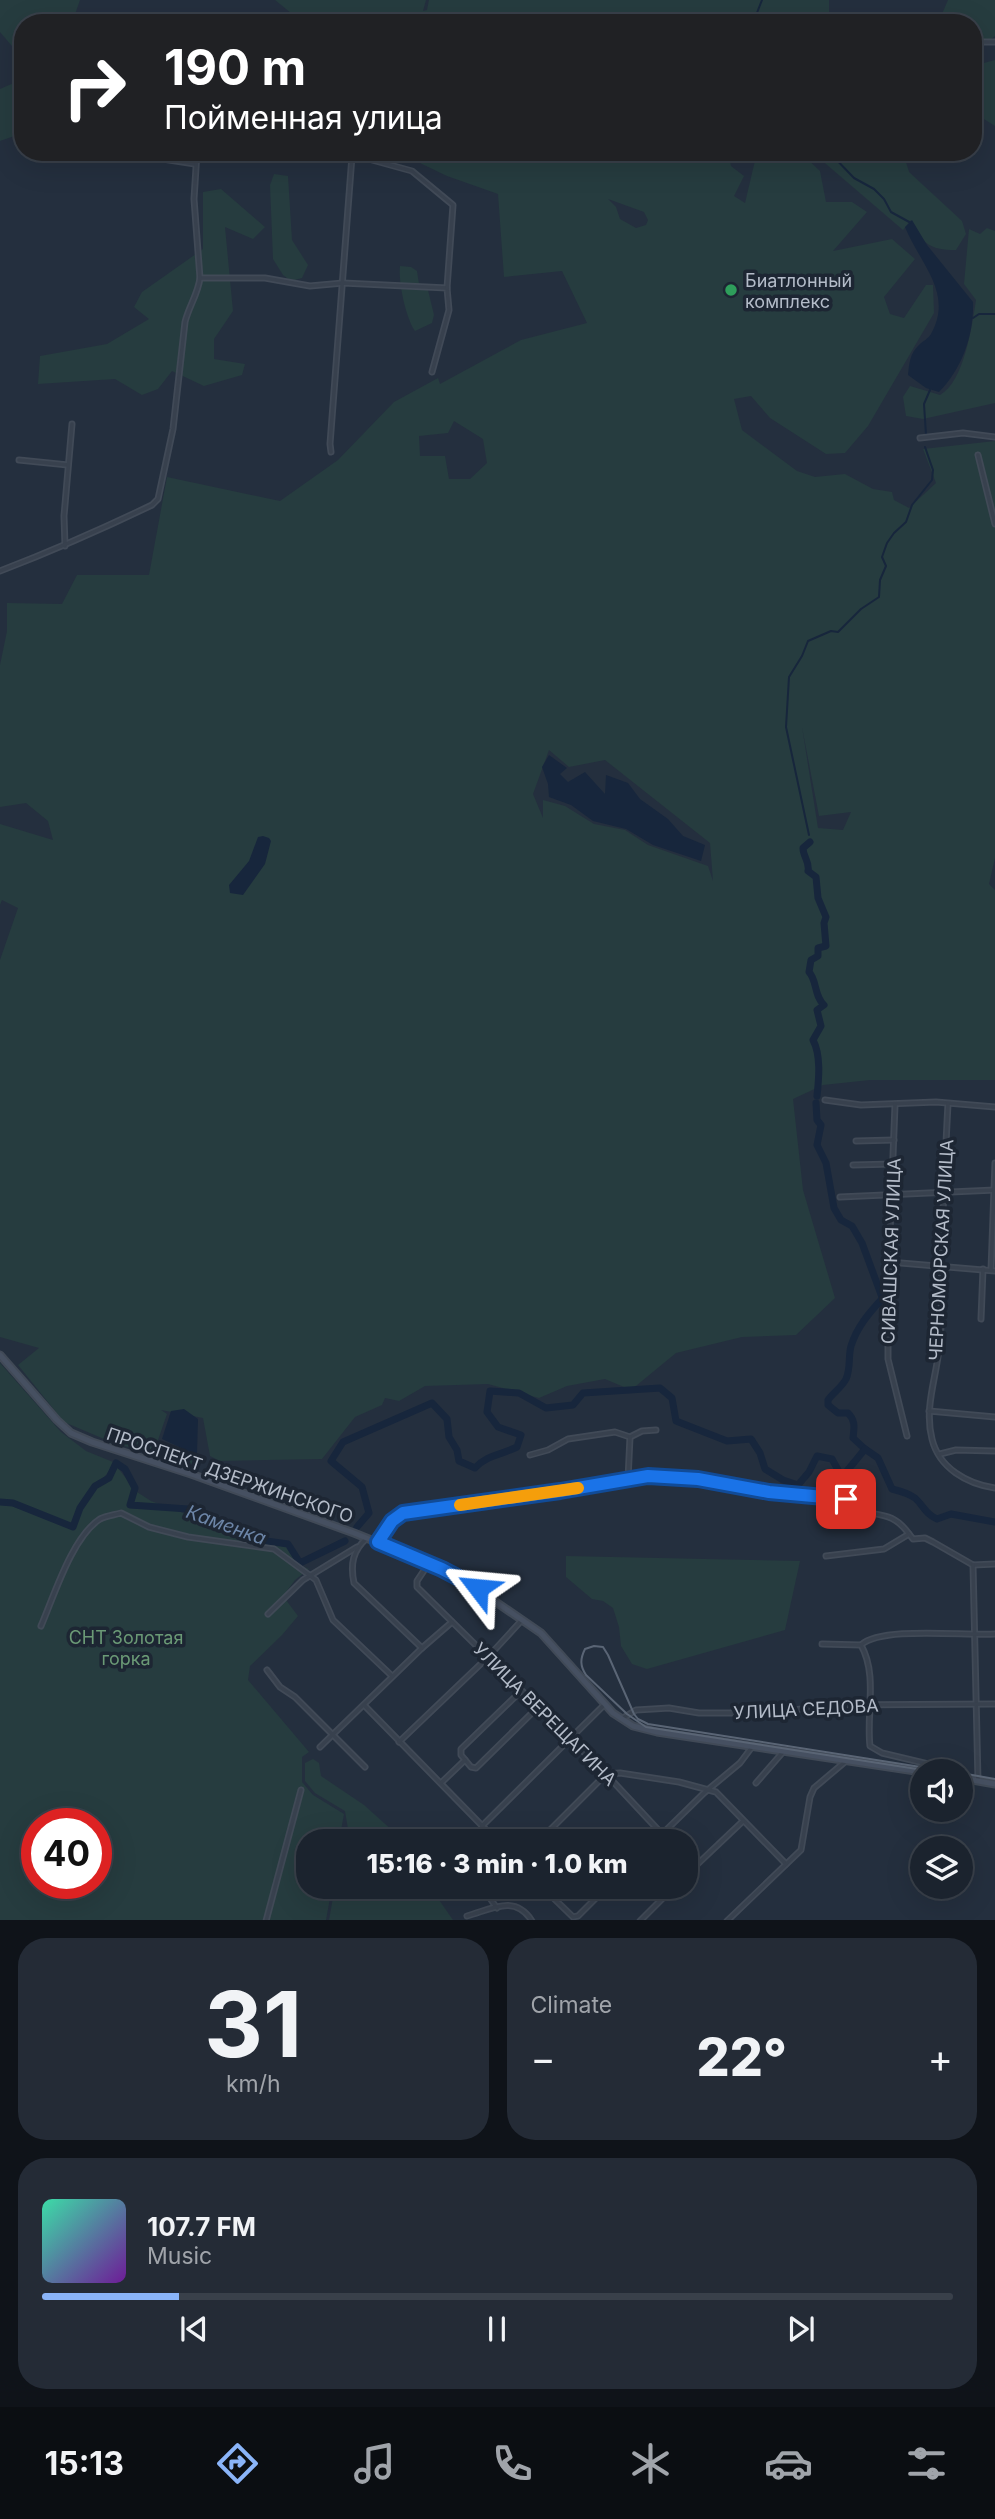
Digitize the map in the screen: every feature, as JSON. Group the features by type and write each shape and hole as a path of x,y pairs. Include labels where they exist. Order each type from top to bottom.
{"street":[{"path":"176,161 195,164"},
{"path":"0,571 65,546 142,510 158,499 173,429 185,322 188,309 199,288 194,199 196,161"},
{"path":"331,452 352,161"},
{"path":"376,161 412,171 453,205 447,288 449,310 432,372"},
{"path":"200,278 265,278 310,286 343,283 447,288"},
{"path":"65,546 72,424"},
{"path":"920,438 962,433 995,436"},
{"path":"978,455 995,524"},
{"path":"19,460 68,465"},
{"path":"825,1100 861,1105 936,1102 995,1107"},
{"name":"ЧЕРНОМОРСКАЯ УЛИЦА","path":"948,1104 939,1350 929,1411 932,1441 954,1472 981,1486 995,1488"},
{"name":"СИВАШСКАЯ УЛИЦА","path":"895,1105 888,1359 907,1436"},
{"path":"856,1140 894,1140"},
{"path":"889,1262 993,1270 995,1163"},
{"path":"853,1164 893,1164"},
{"path":"840,1197 994,1190"},
{"path":"981,1319 983,1269"},
{"name":"ПРОСПЕКТ ДЗЕРЖИНСКОГО","path":"0,1355 71,1433 378,1542 429,1563 491,1597 541,1633 604,1705 621,1720 643,1729 910,1770"},
{"path":"929,1411 995,1417"},
{"path":"530,1455 568,1440 615,1432 630,1437 642,1431 656,1430"},
{"path":"628,1479 630,1437"},
{"path":"940,1454 956,1450 995,1451"},
{"path":"378,1542 392,1521 403,1513 648,1476 698,1479 769,1492 846,1499 853,1501 859,1511 891,1517 900,1522 913,1539 925,1538 973,1565 995,1564"},
{"path":"41,1626 76,1549 90,1528 102,1518 121,1513 149,1527 188,1537 274,1549 316,1580 328,1611 341,1630 392,1676"},
{"path":"826,1556 884,1549 909,1534"},
{"path":"268,1614 303,1580 367,1538"},
{"path":"357,1547 352,1572 358,1589 422,1648"},
{"name":"УЛИЦА ВЕРЕЩАГИНА","path":"429,1563 417,1581 417,1587 606,1774 657,1829"},
{"path":"973,1565 978,1781"},
{"path":"399,1742 488,1657 523,1619"},
{"path":"320,1747 452,1622"},
{"path":"822,1644 861,1645 867,1639 891,1634 995,1634"},
{"path":"861,1645 866,1654 870,1746 873,1750 910,1759"},
{"path":"267,1670 280,1687 295,1697 365,1767"},
{"path":"521,1691 461,1749 461,1755 472,1768 476,1768 538,1707"},
{"name":"УЛИЦА СЕДОВА","path":"621,1720 632,1711 669,1708 699,1713 769,1713 801,1707 995,1704"},
{"path":"364,1705 485,1829"},
{"path":"482,1826 604,1705"},
{"path":"667,1829 707,1789 740,1763 752,1747"},
{"path":"756,1783 783,1752"},
{"path":"442,1782 465,1760"},
{"path":"727,1920 803,1845 810,1797 814,1788 846,1761"},
{"path":"551,1829 606,1774 620,1773 695,1784 720,1795 786,1864"},
{"path":"973,1780 995,1784"},
{"path":"265,1920 301,1790"},
{"path":"698,1863 743,1820"},
{"path":"490,1899 497,1908"},
{"path":"554,1899 573,1917 578,1916 595,1899"},
{"path":"640,1920 664,1899"},
{"path":"467,1916 515,1906 525,1911 532,1920"}],"green space":[{"path":"0,0 80,0 75,14 14,14 14,48 0,32"},
{"path":"275,0 426,0 423,11 427,10 429,0 829,0 829,14 291,13"},
{"path":"948,0 995,0 995,36 982,47 982,14 942,14"},
{"path":"995,60 995,126 982,118 982,64"},
{"path":"14,83 14,136 0,141 0,89"},
{"path":"416,161 730,161 731,166 744,176 734,196 745,203 755,161 809,161 820,171 826,202 852,202 867,212 833,251 892,239 915,259 884,297 890,314 904,318 926,285 933,285 934,313 868,426 845,453 826,454 770,418 751,396 734,399 742,430 797,471 815,477 845,474 873,489 892,492 894,500 909,508 936,483 923,449 995,441 995,858 989,884 995,890 995,1080 870,1080 823,1085 793,1099 803,1190 835,1298 796,1335 742,1337 676,1353 631,1390 605,1379 567,1386 539,1398 488,1384 425,1386 399,1401 385,1398 382,1405 355,1417 322,1459 220,1461 210,1456 203,1418 161,1410 167,1414 158,1440 193,1461 190,1468 104,1439 64,1422 18,1365 39,1348 0,1337 0,960 18,908 2,900 0,905 0,824 53,840 48,821 26,803 0,807 0,665 7,631 7,603 62,604 77,575 149,575 167,477 280,501 338,460 394,402 438,378 440,384 521,340 587,323 562,271 504,277 498,194 447,176","holes":["608,199 644,212 648,220 646,225 636,228 620,219 616,207","454,421 483,439 487,463 470,479 449,479 445,456 420,456 419,436 448,433","802,727 819,816 851,812 843,830 818,828","549,750 569,767 605,760 710,843 713,881 708,866 648,845 625,830 594,824 565,806 543,800 543,818 533,794"]},
{"path":"822,161 906,161 909,172 962,221 966,234 956,250 939,249 923,240 911,220 903,230"},
{"path":"274,174 288,176 292,240 308,265 302,278 291,281 283,275 273,259 270,185"},
{"path":"221,189 265,227 253,239 225,227 233,311 214,339 214,359 245,364 242,375 204,386 172,371 158,389 142,395 115,379 38,384 40,356 107,344 149,319 134,307 142,292 203,249 203,192"},
{"path":"987,228 995,231 995,403 923,419 906,416 903,397 910,386 940,395 948,388 961,366 976,300 964,284 969,229 980,234"},
{"path":"400,266 411,267 417,271 419,284 428,290 434,315 432,323 415,331 403,300"},
{"path":"0,1363 61,1432 86,1451 113,1462 105,1476 85,1496 71,1524 13,1500 0,1499"},
{"name":"СНТ Золотая горка","path":"117,1467 137,1492 151,1501 231,1531 289,1544 302,1566 309,1569 295,1580 283,1596 298,1616 250,1666 248,1680 309,1752 302,1757 302,1782 313,1795 344,1814 341,1829 296,1829 296,1899 330,1899 326,1920 0,1920 0,1504 73,1529 89,1496 110,1478"},
{"path":"566,1556 800,1561 785,1630 647,1669 632,1664 621,1646 613,1608 603,1601 592,1599 566,1577"},
{"path":"313,1759 319,1763 321,1776 364,1805 391,1829 348,1829 345,1811 315,1793 305,1781 305,1763"},
{"path":"333,1899 438,1899 453,1920 329,1920"}],"water":[{"path":"912,220 927,245 973,302 965,351 954,373 939,392 926,388 908,375 914,352 931,334 939,305 932,279 905,227"},
{"path":"549,755 567,768 560,774 568,782 585,772 605,794 606,775 628,783 640,799 668,819 683,836 705,845 701,861 653,845 626,829 593,821 571,805 549,797 542,767"},
{"path":"263,836 271,841 265,864 243,895 230,893 229,885 249,861 258,837"},
{"path":"184,1409 198,1419 197,1453 162,1439 171,1411"}],"waterway":[{"path":"757,14 762,0"},
{"path":"838,161 854,178 874,189 891,212 911,223"},
{"path":"973,318 979,314 995,314"},
{"path":"926,435 924,404 930,390"},
{"path":"809,835 786,727 789,677 808,641 831,631 838,632 861,609 879,597 880,580 886,566 882,557 887,543 906,522 912,505 932,480 933,470 925,447"},
{"path":"810,842 803,851 808,871 816,877 818,898 826,917 826,946 818,948 818,956 811,960 809,972 824,1005 817,1010 821,1026 813,1040 818,1060 817,1096"},
{"path":"816,1103 817,1120 821,1125 817,1145 826,1163 834,1208 841,1220 852,1226 862,1243 882,1297"},
{"path":"865,1449 853,1438 854,1425 851,1416 848,1413 838,1413 828,1405 828,1400 846,1379 851,1346 857,1333 882,1299"},
{"name":"Каменка","path":"357,1527 369,1513 362,1487 331,1461 343,1442 432,1403 447,1419 449,1437 457,1450 459,1461 475,1468 489,1458 517,1447 521,1435 498,1427 487,1412 490,1391 519,1393 546,1408 573,1405 583,1393 660,1388 672,1398 676,1421 727,1441 751,1439 760,1453 765,1469 783,1480 798,1485 817,1456 832,1459 842,1477 865,1449 878,1458 892,1489 915,1498 933,1517 937,1519 951,1514 995,1522"},
{"name":"Каменка","path":"0,1502 13,1503 73,1527 80,1508 95,1486 109,1478 116,1463 125,1469 135,1488 130,1505 188,1509 259,1540 288,1544 300,1563 345,1541"}],"tram line":[{"path":"910,1765 648,1724 634,1714 603,1647 585,1649 582,1656 586,1675 627,1714 646,1727 910,1768"},
{"path":"973,1775 995,1779"}],"slow traffic":[{"path":"460,1505 578,1488"}],"place":[{"name":"Биатлонный комплекс","path":"731,290"}],"route":[{"path":"478,1588 442,1569 378,1542 392,1521 403,1513 648,1476 698,1479 769,1492 846,1499"}]}
